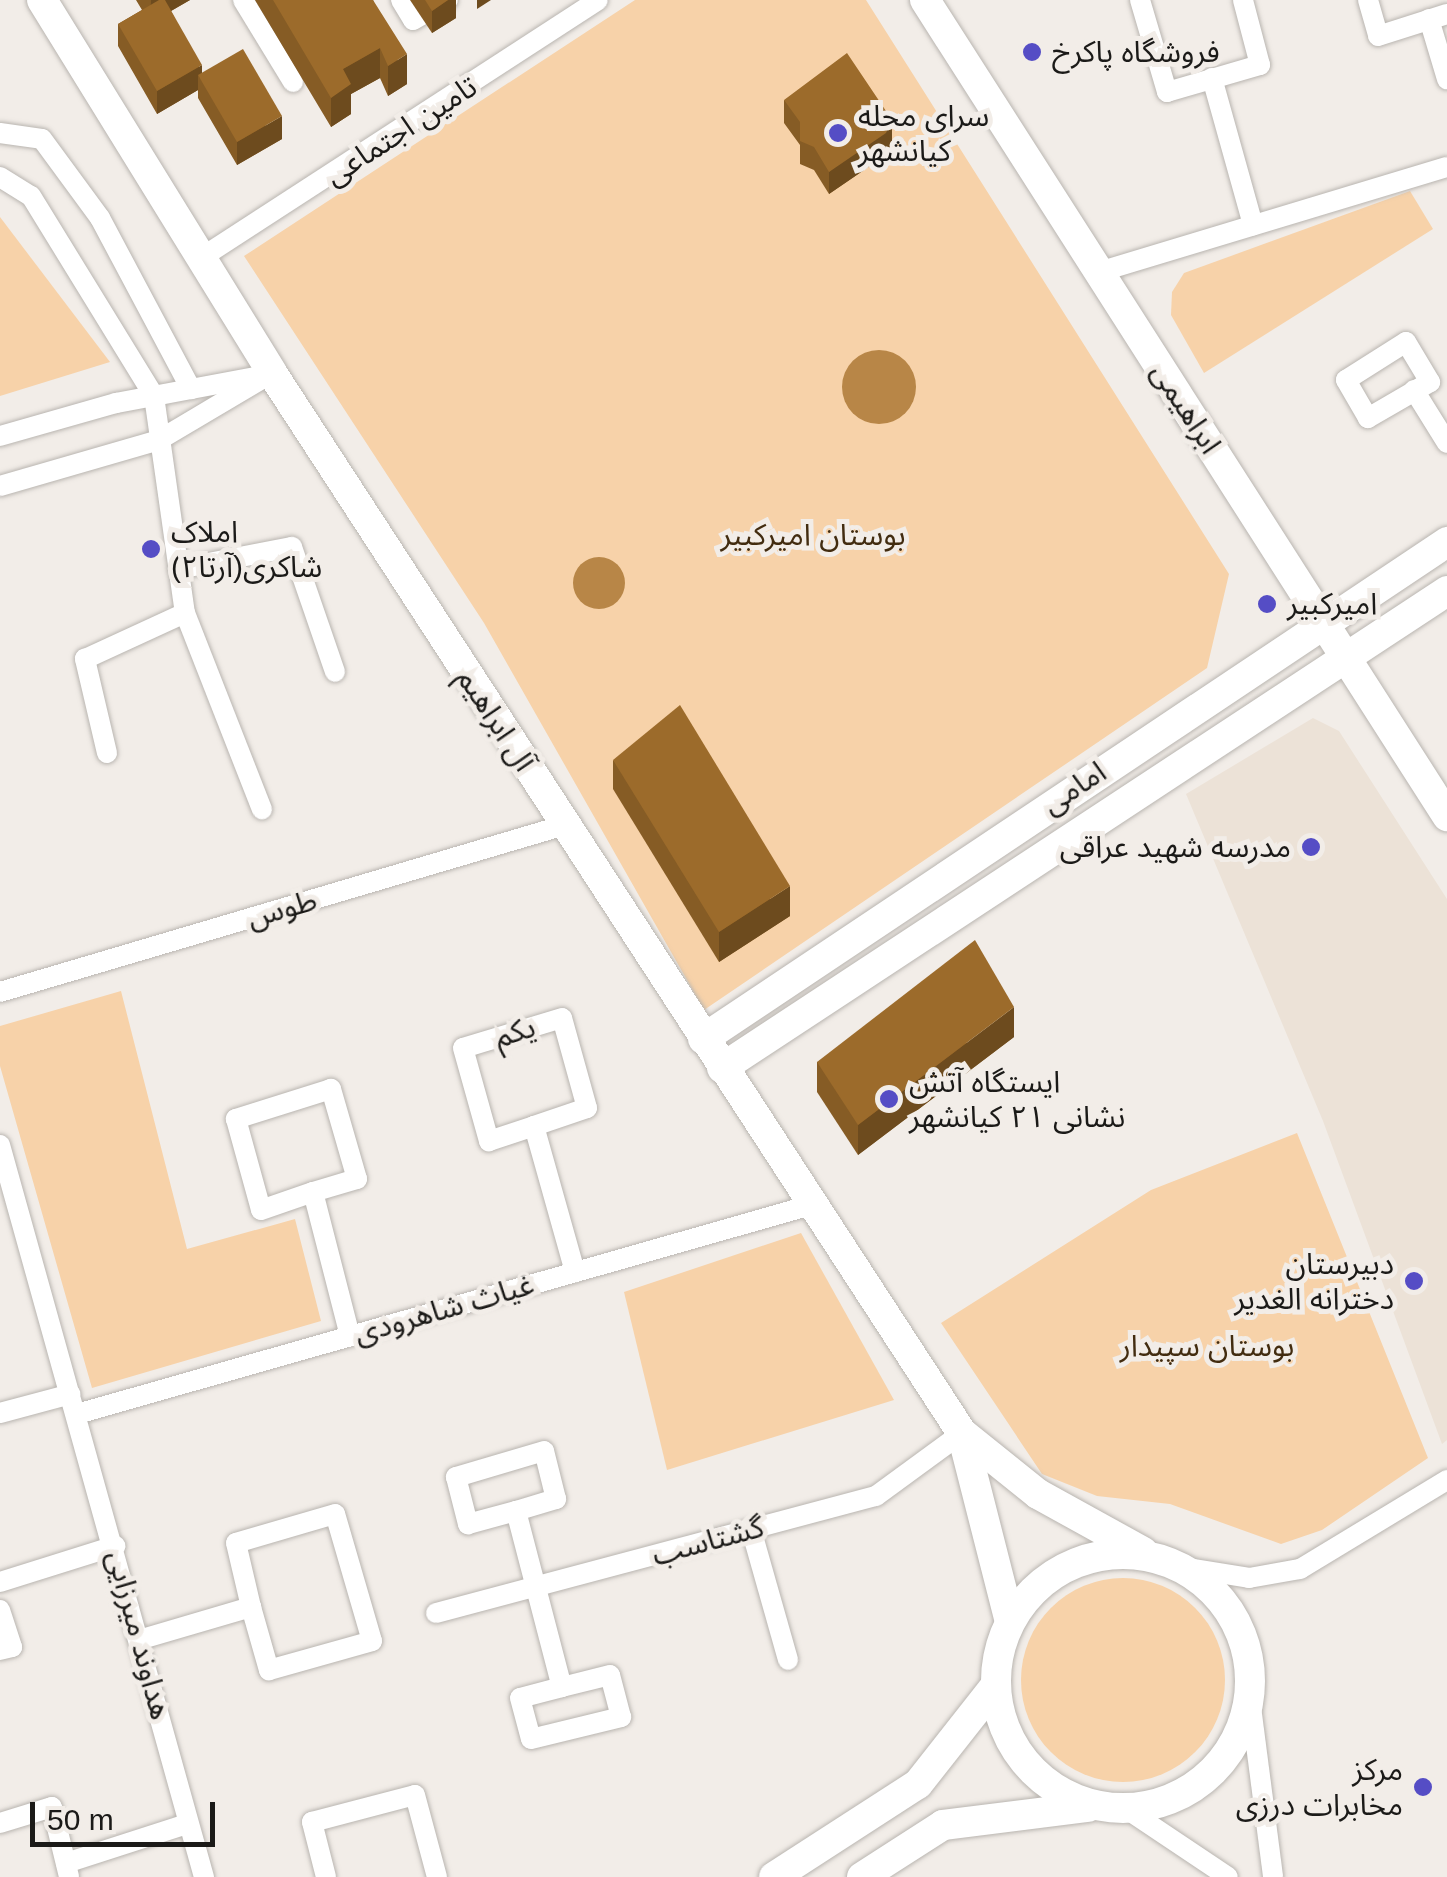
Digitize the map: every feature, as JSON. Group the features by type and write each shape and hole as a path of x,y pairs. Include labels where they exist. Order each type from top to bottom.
{"main road":[{"name":"آل ابراهیم","path":"42,0 272,374 962,1433"},
{"name":"ابراهیمی","path":"925,0 1345,657 1437,779 1447,816"},
{"name":"امامی","path":"703,1039 1322,620 1447,542"},
{"name":"امامی","path":"722,1068 1447,591"},
{"path":"862,1877 944,1825 1095,1807 1128,1810 1164,1804 1196,1788 1231,1748 1250,1699 1250,1668 1228,1608 1182,1567 1150,1556 1038,1494 962,1433"},
{"path":"962,1433 1010,1622 996,1686 1001,1719 1036,1776 1095,1807"},
{"path":"1010,1622 1054,1573 1101,1556 1150,1556"},
{"path":"774,1877 918,1784 996,1686"}],"street":[{"path":"243,0 293,82"},
{"path":"401,0 413,20 448,0"},
{"name":"تامین اجتماعی","path":"201,258 598,0"},
{"path":"1140,0 1168,92 1260,65 1243,0"},
{"path":"1368,0 1378,36 1438,16 1447,79"},
{"path":"1212,78 1253,225"},
{"path":"0,133 42,139 100,218 191,389"},
{"path":"1099,272 1447,167"},
{"path":"0,177 31,196 154,396 185,613 262,810"},
{"path":"0,436 154,396 272,374"},
{"path":"0,486 159,440 272,374"},
{"path":"1414,390 1447,443"},
{"path":"178,568 292,546 335,672"},
{"path":"107,752 85,659 185,613"},
{"name":"طوس","path":"0,992 565,825"},
{"name":"یکم","path":"562,1018 587,1108 534,1126 488,1141 463,1048 562,1018"},
{"path":"330,1089 356,1179 313,1192 261,1210 236,1119 330,1089"},
{"path":"534,1126 575,1272"},
{"name":"هداوند میرزایی","path":"0,1146 142,1639 187,1824 204,1877"},
{"path":"313,1192 350,1336"},
{"name":"غیاث شاهرودی","path":"0,1413 74,1404 350,1336 811,1205"},
{"name":"گشتاسب","path":"436,1613 876,1496 962,1433"},
{"path":"544,1451 556,1498 516,1511 468,1524 456,1477 544,1451"},
{"path":"1182,1567 1249,1578 1300,1569 1447,1480"},
{"path":"516,1511 562,1687"},
{"path":"335,1514 372,1641 269,1670 250,1607 236,1543 335,1514"},
{"path":"751,1529 788,1660"},
{"path":"0,1582 115,1546"},
{"path":"142,1639 250,1607"},
{"path":"0,1610 12,1646 0,1650"},
{"path":"610,1675 621,1717 531,1739 520,1698 562,1687 610,1675"},
{"path":"1250,1699 1274,1877"},
{"path":"326,1877 312,1822 414,1795 438,1877"},
{"path":"0,1823 52,1807 67,1870 187,1824"},
{"path":"1128,1810 1228,1877"}],"shaded area":[{"path":"879,350 905,361 916,387 905,413 879,424 853,413 842,387 853,361"},
{"path":"599,557 617,565 625,583 617,601 599,609 581,601 573,583 581,565"},
{"path":"1313,718 1339,731 1447,899 1447,1440 1442,1444 1323,1121 1186,794"}],"green space":[{"name":"بوستان امیرکبیر","path":"635,0 866,0 1229,574 1207,668 704,1010 484,623 244,256"},
{"path":"1410,191 1433,229 1204,373 1171,315 1172,292 1184,273"},
{"path":"0,217 110,362 0,396"},
{"path":"121,991 187,1249 295,1219 321,1321 92,1388 0,1066 0,1026"},
{"name":"بوستان سپیدار","path":"1297,1133 1428,1458 1322,1530 1281,1544 1170,1504 1097,1496 1042,1474 941,1323 1151,1190"},
{"path":"801,1233 894,1400 667,1470 624,1292"},
{"path":"1123,1578 1162,1585 1195,1608 1218,1641 1225,1680 1218,1719 1195,1752 1162,1775 1123,1782 1084,1775 1051,1752 1028,1719 1021,1680 1028,1641 1051,1608 1084,1585"}],"building":[{"path":"165,0 202,65 157,91 118,24"},
{"path":"273,0 373,0 407,54 388,66 380,48 343,69 351,84 331,98"},
{"path":"425,0 448,0 432,11"},
{"path":"243,49 282,116 237,142 198,75"},
{"name":"سرای محله کیانشهر","path":"847,53 892,120 886,133 829,172 814,147 800,141 800,122 784,100"},
{"path":"680,705 790,886 719,932 613,760"},
{"path":"975,940 1014,1007 858,1125 817,1062"}],"place":[{"name":"فروشگاه پاکرخ","path":"1032,52"},
{"name":"سرای محله کیانشهر","path":"838,133"},
{"name":"املاک شاکری(آرتا۲)","path":"151,549"},
{"name":"امیرکبیر","path":"1267,604"},
{"name":"مدرسه شهید عراقی","path":"1311,847"},
{"name":"ایستگاه آتش نشانی ۲۱ کیانشهر","path":"889,1099"},
{"name":"دبیرستان دخترانه الغدیر","path":"1414,1281"},
{"name":"مرکز مخابرات درزی","path":"1423,1787"}]}
